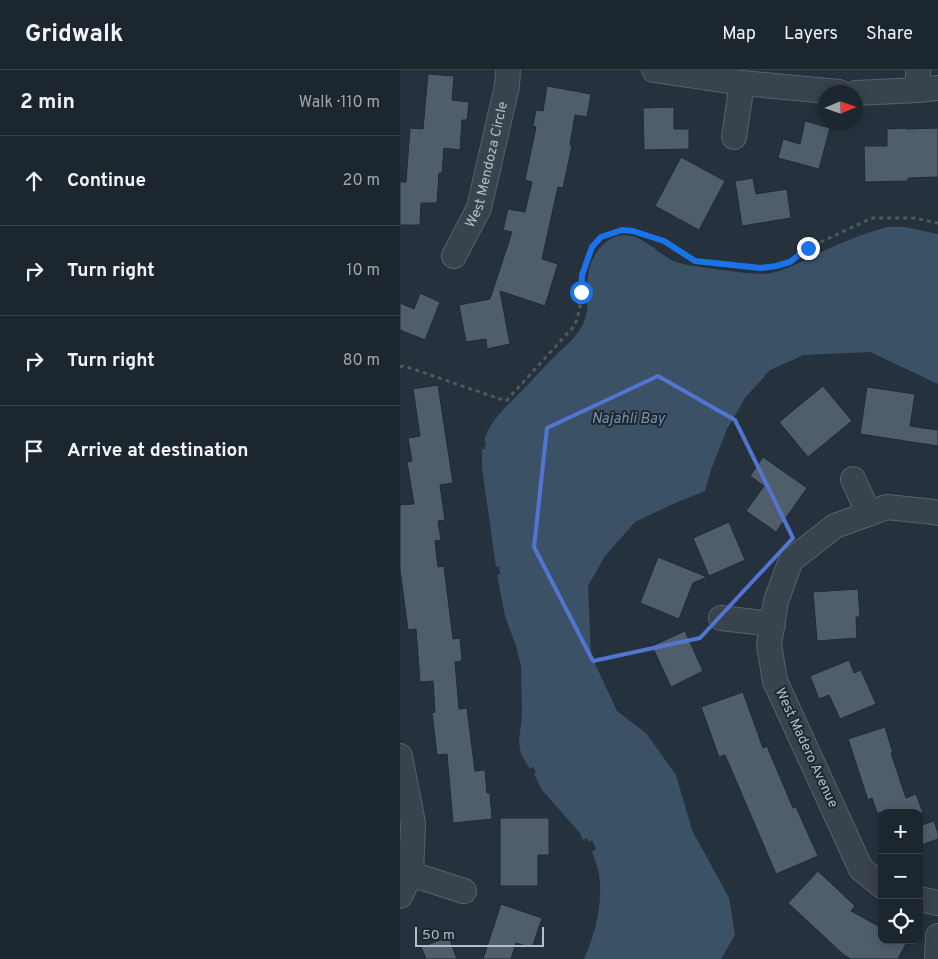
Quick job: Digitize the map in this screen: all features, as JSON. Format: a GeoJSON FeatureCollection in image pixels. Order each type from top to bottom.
{"type":"FeatureCollection","features":[{"type":"Feature","properties":{"kind":"street","name":"West Mendoza Circle"},"geometry":{"type":"LineString","coordinates":[[454,256],[479,208],[507,86],[508,70]]}},
{"type":"Feature","properties":{"kind":"street"},"geometry":{"type":"LineString","coordinates":[[654,70],[818,89]]}},
{"type":"Feature","properties":{"kind":"street"},"geometry":{"type":"LineString","coordinates":[[726,77],[734,137]]}},
{"type":"Feature","properties":{"kind":"street"},"geometry":{"type":"LineString","coordinates":[[863,92],[925,83]]}},
{"type":"Feature","properties":{"kind":"street"},"geometry":{"type":"LineString","coordinates":[[853,479],[878,510],[938,513]]}},
{"type":"Feature","properties":{"kind":"street","name":"West Madero Avenue"},"geometry":{"type":"LineString","coordinates":[[878,510],[835,526],[791,560],[776,601],[770,645],[775,681],[861,869],[878,883]]}},
{"type":"Feature","properties":{"kind":"street"},"geometry":{"type":"LineString","coordinates":[[721,618],[773,624]]}},
{"type":"Feature","properties":{"kind":"street"},"geometry":{"type":"LineString","coordinates":[[400,756],[413,823],[410,874],[400,896]]}},
{"type":"Feature","properties":{"kind":"street"},"geometry":{"type":"LineString","coordinates":[[410,874],[464,891]]}},
{"type":"Feature","properties":{"kind":"street"},"geometry":{"type":"LineString","coordinates":[[923,900],[938,902]]}},
{"type":"Feature","properties":{"kind":"street"},"geometry":{"type":"LineString","coordinates":[[937,959],[938,936]]}},
{"type":"Feature","properties":{"kind":"path"},"geometry":{"type":"LineString","coordinates":[[400,367],[413,369],[506,401],[575,325],[580,308],[582,275],[592,247],[601,237],[613,232],[622,230],[633,231],[664,241],[695,261],[761,268],[790,262],[808,248],[872,218],[914,218],[938,223]]}},
{"type":"Feature","properties":{"kind":"highlighted area"},"geometry":{"type":"Polygon","coordinates":[[[658,376],[735,420],[793,538],[700,638],[593,661],[534,547],[547,428],[658,376]]]}},
{"type":"Feature","properties":{"kind":"water","name":"Najahli Bay"},"geometry":{"type":"Polygon","coordinates":[[[888,227],[905,227],[938,234],[938,384],[870,352],[804,355],[770,370],[745,398],[727,429],[705,491],[635,522],[605,556],[588,586],[591,655],[617,711],[646,733],[676,775],[692,830],[729,898],[735,935],[721,959],[584,959],[598,917],[600,896],[599,874],[592,851],[596,849],[592,840],[589,842],[587,838],[583,840],[580,833],[542,790],[534,774],[536,772],[533,767],[530,769],[521,754],[519,742],[522,714],[521,667],[516,646],[505,616],[497,575],[500,574],[499,566],[496,567],[482,468],[482,449],[485,449],[486,442],[484,441],[486,434],[500,414],[571,341],[581,328],[587,312],[589,270],[596,253],[609,240],[624,235],[633,236],[679,263],[761,274],[783,270],[843,242],[888,227]]]}},
{"type":"Feature","properties":{"kind":"building"},"geometry":{"type":"Polygon","coordinates":[[[428,74],[454,76],[452,100],[469,102],[467,120],[462,120],[460,150],[444,148],[442,173],[439,173],[437,203],[421,203],[420,225],[400,225],[400,182],[406,182],[410,128],[423,129],[428,74]]]}},
{"type":"Feature","properties":{"kind":"building"},"geometry":{"type":"Polygon","coordinates":[[[547,86],[591,94],[587,117],[575,115],[570,145],[572,146],[563,188],[558,187],[542,259],[558,264],[545,306],[500,291],[510,344],[487,349],[486,339],[466,342],[459,305],[490,299],[512,232],[503,230],[508,209],[525,212],[532,182],[525,180],[536,127],[533,126],[536,110],[543,111],[547,86]]]}},
{"type":"Feature","properties":{"kind":"building"},"geometry":{"type":"Polygon","coordinates":[[[674,107],[674,129],[689,129],[689,149],[644,150],[643,108],[674,107]]]}},
{"type":"Feature","properties":{"kind":"building"},"geometry":{"type":"Polygon","coordinates":[[[805,121],[818,125],[818,130],[829,130],[819,169],[778,158],[783,139],[800,144],[805,121]]]}},
{"type":"Feature","properties":{"kind":"building"},"geometry":{"type":"Polygon","coordinates":[[[938,128],[938,177],[908,178],[908,181],[865,182],[864,146],[887,146],[887,129],[938,128]]]}},
{"type":"Feature","properties":{"kind":"building"},"geometry":{"type":"Polygon","coordinates":[[[681,157],[725,181],[699,230],[655,206],[681,157]]]}},
{"type":"Feature","properties":{"kind":"building"},"geometry":{"type":"Polygon","coordinates":[[[753,178],[756,194],[787,189],[791,218],[742,226],[735,181],[753,178]]]}},
{"type":"Feature","properties":{"kind":"building"},"geometry":{"type":"Polygon","coordinates":[[[420,293],[440,302],[425,340],[400,330],[400,303],[414,309],[420,293]]]}},
{"type":"Feature","properties":{"kind":"building"},"geometry":{"type":"Polygon","coordinates":[[[438,385],[453,483],[440,485],[445,520],[438,521],[441,540],[435,541],[438,567],[444,566],[453,639],[460,638],[462,661],[455,662],[459,709],[467,708],[475,771],[485,770],[487,793],[490,793],[492,819],[453,823],[447,754],[437,755],[432,713],[435,712],[433,681],[420,682],[416,629],[408,630],[400,570],[400,505],[414,504],[407,462],[412,461],[408,438],[420,436],[413,389],[438,385]]]}},
{"type":"Feature","properties":{"kind":"building"},"geometry":{"type":"Polygon","coordinates":[[[823,386],[852,421],[808,457],[779,422],[823,386]]]}},
{"type":"Feature","properties":{"kind":"building"},"geometry":{"type":"Polygon","coordinates":[[[867,387],[915,394],[910,426],[938,430],[938,446],[860,434],[867,387]]]}},
{"type":"Feature","properties":{"kind":"building"},"geometry":{"type":"Polygon","coordinates":[[[763,457],[807,488],[776,532],[746,511],[764,486],[750,476],[763,457]]]}},
{"type":"Feature","properties":{"kind":"building"},"geometry":{"type":"Polygon","coordinates":[[[729,522],[745,560],[709,576],[693,538],[729,522]]]}},
{"type":"Feature","properties":{"kind":"building"},"geometry":{"type":"Polygon","coordinates":[[[658,557],[707,577],[693,583],[679,619],[640,603],[658,557]]]}},
{"type":"Feature","properties":{"kind":"building"},"geometry":{"type":"Polygon","coordinates":[[[858,589],[860,617],[856,617],[857,638],[817,641],[813,592],[858,589]]]}},
{"type":"Feature","properties":{"kind":"building"},"geometry":{"type":"Polygon","coordinates":[[[685,631],[703,671],[671,687],[652,646],[685,631]]]}},
{"type":"Feature","properties":{"kind":"building"},"geometry":{"type":"Polygon","coordinates":[[[849,660],[854,673],[861,670],[876,704],[840,719],[829,695],[819,699],[810,676],[849,660]]]}},
{"type":"Feature","properties":{"kind":"building"},"geometry":{"type":"Polygon","coordinates":[[[743,692],[763,748],[767,746],[793,808],[796,807],[818,856],[776,874],[725,755],[719,757],[701,707],[743,692]]]}},
{"type":"Feature","properties":{"kind":"building"},"geometry":{"type":"Polygon","coordinates":[[[885,727],[893,753],[891,753],[906,798],[916,794],[922,809],[878,809],[877,813],[872,798],[868,800],[848,739],[885,727]]]}},
{"type":"Feature","properties":{"kind":"building"},"geometry":{"type":"Polygon","coordinates":[[[500,818],[549,818],[549,855],[538,855],[538,886],[500,886],[500,818]]]}},
{"type":"Feature","properties":{"kind":"building"},"geometry":{"type":"Polygon","coordinates":[[[934,821],[938,839],[923,845],[923,825],[934,821]]]}},
{"type":"Feature","properties":{"kind":"building"},"geometry":{"type":"Polygon","coordinates":[[[818,871],[855,906],[851,911],[878,926],[878,944],[906,944],[898,959],[851,959],[844,955],[788,903],[818,871]]]}},
{"type":"Feature","properties":{"kind":"building"},"geometry":{"type":"Polygon","coordinates":[[[501,904],[542,918],[532,948],[516,943],[511,959],[483,959],[501,904]]]}},
{"type":"Feature","properties":{"kind":"building"},"geometry":{"type":"Polygon","coordinates":[[[449,937],[457,959],[426,959],[421,947],[449,937]]]}},
{"type":"Feature","properties":{"kind":"route"},"geometry":{"type":"LineString","coordinates":[[581,292],[582,275],[592,247],[601,237],[622,230],[633,231],[664,241],[695,261],[761,268],[790,262],[808,248]]}}]}
